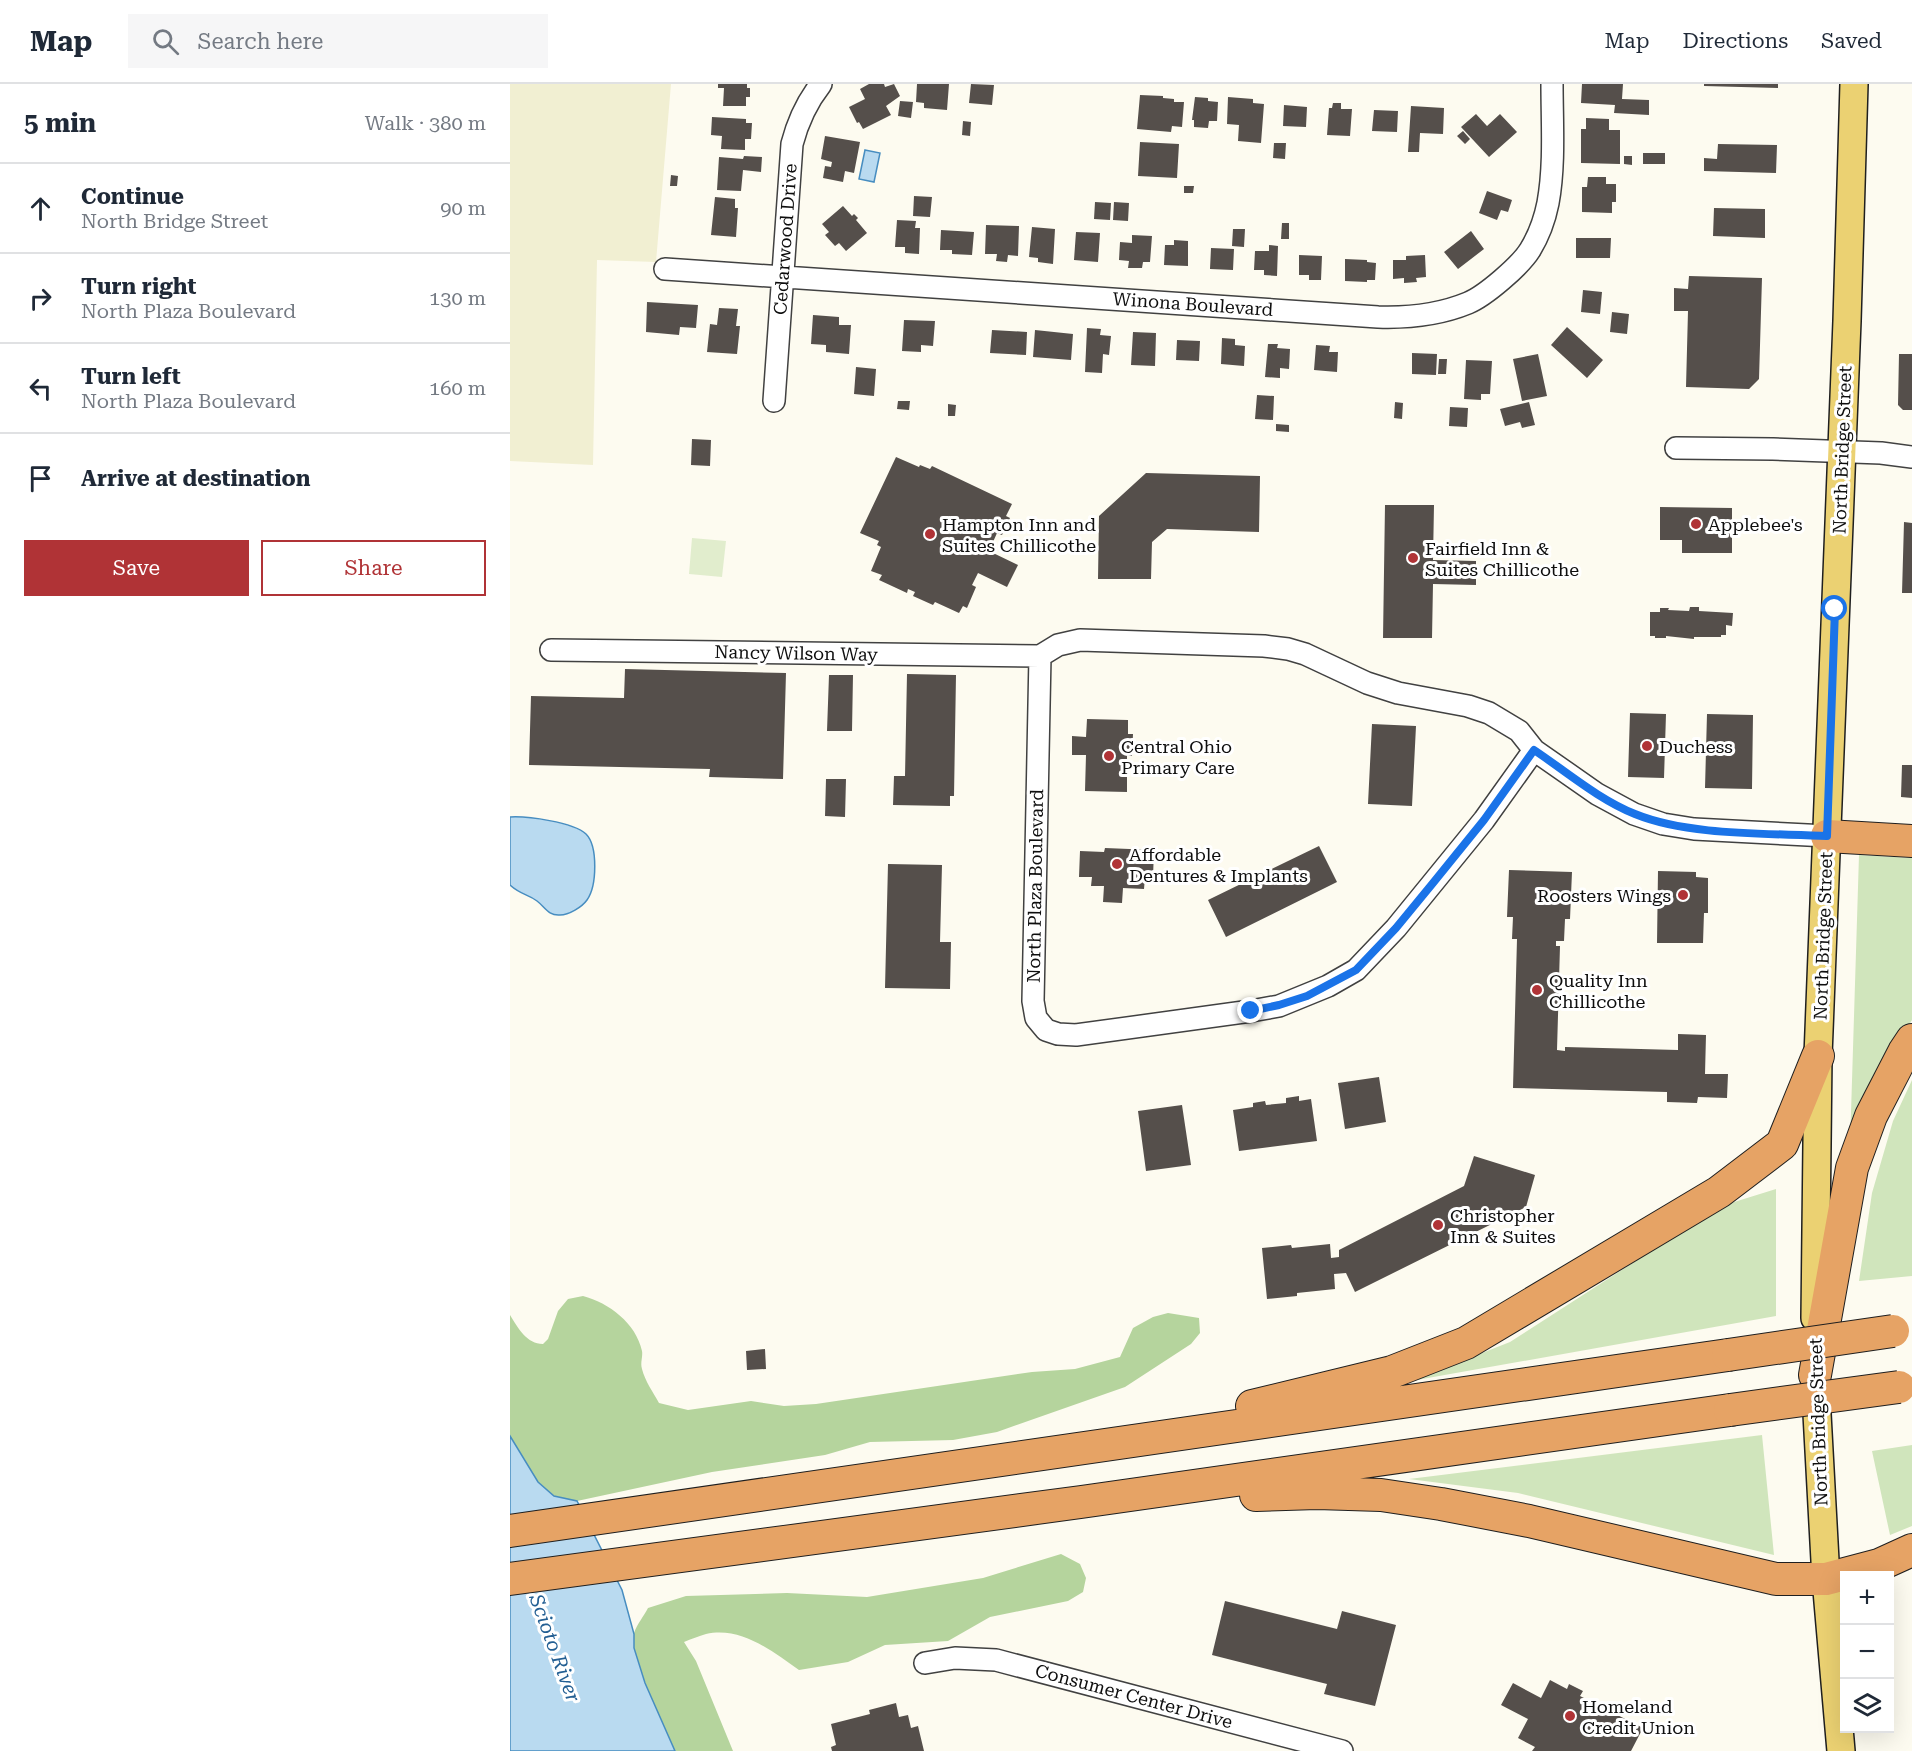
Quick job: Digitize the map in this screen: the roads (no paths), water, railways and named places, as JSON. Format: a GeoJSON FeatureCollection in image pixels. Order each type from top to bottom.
{"type":"FeatureCollection","features":[{"type":"Feature","properties":{"kind":"highway"},"geometry":{"type":"LineString","coordinates":[[1827,836],[1912,841]]}},
{"type":"Feature","properties":{"kind":"highway"},"geometry":{"type":"LineString","coordinates":[[1815,1375],[1852,1168],[1871,1116],[1912,1040]]}},
{"type":"Feature","properties":{"kind":"highway"},"geometry":{"type":"LineString","coordinates":[[1027,1457],[1392,1371],[1466,1343],[1719,1192],[1782,1144],[1818,1056]]}},
{"type":"Feature","properties":{"kind":"highway"},"geometry":{"type":"LineString","coordinates":[[510,1531],[1906,1329]]}},
{"type":"Feature","properties":{"kind":"highway"},"geometry":{"type":"LineString","coordinates":[[510,1578],[1081,1502],[1905,1386]]}},
{"type":"Feature","properties":{"kind":"highway"},"geometry":{"type":"LineString","coordinates":[[1081,1502],[1317,1493],[1381,1495],[1529,1521],[1776,1579],[1826,1579],[1879,1565],[1912,1550]]}},
{"type":"Feature","properties":{"kind":"main road","name":"North Bridge Street"},"geometry":{"type":"LineString","coordinates":[[1841,1751],[1826,1579],[1815,1375],[1818,1056],[1854,84]]}},
{"type":"Feature","properties":{"kind":"street","name":"Cedarwood Drive"},"geometry":{"type":"LineString","coordinates":[[774,401],[792,144],[797,122],[806,103],[821,84]]}},
{"type":"Feature","properties":{"kind":"street","name":"Winona Boulevard"},"geometry":{"type":"LineString","coordinates":[[665,269],[1378,317],[1402,318],[1427,315],[1470,302],[1493,287],[1530,251],[1548,205],[1551,177],[1552,84]]}},
{"type":"Feature","properties":{"kind":"street"},"geometry":{"type":"LineString","coordinates":[[1676,448],[1881,453],[1912,457]]}},
{"type":"Feature","properties":{"kind":"street"},"geometry":{"type":"LineString","coordinates":[[1040,656],[1058,645],[1080,640],[1264,646],[1288,649],[1305,654],[1367,683],[1398,693],[1468,706],[1490,713],[1519,731],[1534,750],[1596,794],[1634,814],[1663,824],[1695,829],[1827,836]]}},
{"type":"Feature","properties":{"kind":"street","name":"Nancy Wilson Way"},"geometry":{"type":"LineString","coordinates":[[552,650],[1040,656]]}},
{"type":"Feature","properties":{"kind":"street","name":"North Plaza Boulevard"},"geometry":{"type":"LineString","coordinates":[[1040,656],[1034,1001],[1036,1017],[1046,1030],[1058,1034],[1076,1035],[1116,1031],[1270,1007],[1307,996],[1346,976],[1356,970],[1396,928],[1484,820],[1534,750]]}},
{"type":"Feature","properties":{"kind":"street","name":"Consumer Center Drive"},"geometry":{"type":"LineString","coordinates":[[925,1663],[955,1658],[996,1660],[1342,1751]]}},
{"type":"Feature","properties":{"kind":"water"},"geometry":{"type":"Polygon","coordinates":[[[865,150],[880,153],[874,182],[859,179],[865,150]]]}},
{"type":"Feature","properties":{"kind":"water"},"geometry":{"type":"Polygon","coordinates":[[[510,817],[561,823],[586,834],[593,847],[595,866],[590,894],[582,905],[567,914],[552,914],[540,903],[510,885],[510,817]]]}},
{"type":"Feature","properties":{"kind":"water","name":"Scioto River"},"geometry":{"type":"Polygon","coordinates":[[[510,1436],[538,1482],[554,1496],[577,1501],[622,1590],[634,1634],[634,1648],[645,1683],[675,1751],[510,1751],[510,1436]]]}},
{"type":"Feature","properties":{"kind":"place","name":"Applebee's"},"geometry":{"type":"Point","coordinates":[1696,524]}},
{"type":"Feature","properties":{"kind":"place","name":"Hampton Inn and Suites Chillicothe"},"geometry":{"type":"Point","coordinates":[930,534]}},
{"type":"Feature","properties":{"kind":"place","name":"Fairfield Inn & Suites Chillicothe"},"geometry":{"type":"Point","coordinates":[1413,558]}},
{"type":"Feature","properties":{"kind":"place","name":"Duchess"},"geometry":{"type":"Point","coordinates":[1647,746]}},
{"type":"Feature","properties":{"kind":"place","name":"Central Ohio Primary Care"},"geometry":{"type":"Point","coordinates":[1109,756]}},
{"type":"Feature","properties":{"kind":"place","name":"Affordable Dentures & Implants"},"geometry":{"type":"Point","coordinates":[1117,864]}},
{"type":"Feature","properties":{"kind":"place","name":"Roosters Wings"},"geometry":{"type":"Point","coordinates":[1683,895]}},
{"type":"Feature","properties":{"kind":"place","name":"Quality Inn Chillicothe"},"geometry":{"type":"Point","coordinates":[1537,990]}},
{"type":"Feature","properties":{"kind":"place","name":"Christopher Inn & Suites"},"geometry":{"type":"Point","coordinates":[1438,1225]}},
{"type":"Feature","properties":{"kind":"place","name":"Homeland Credit Union"},"geometry":{"type":"Point","coordinates":[1570,1716]}}]}
